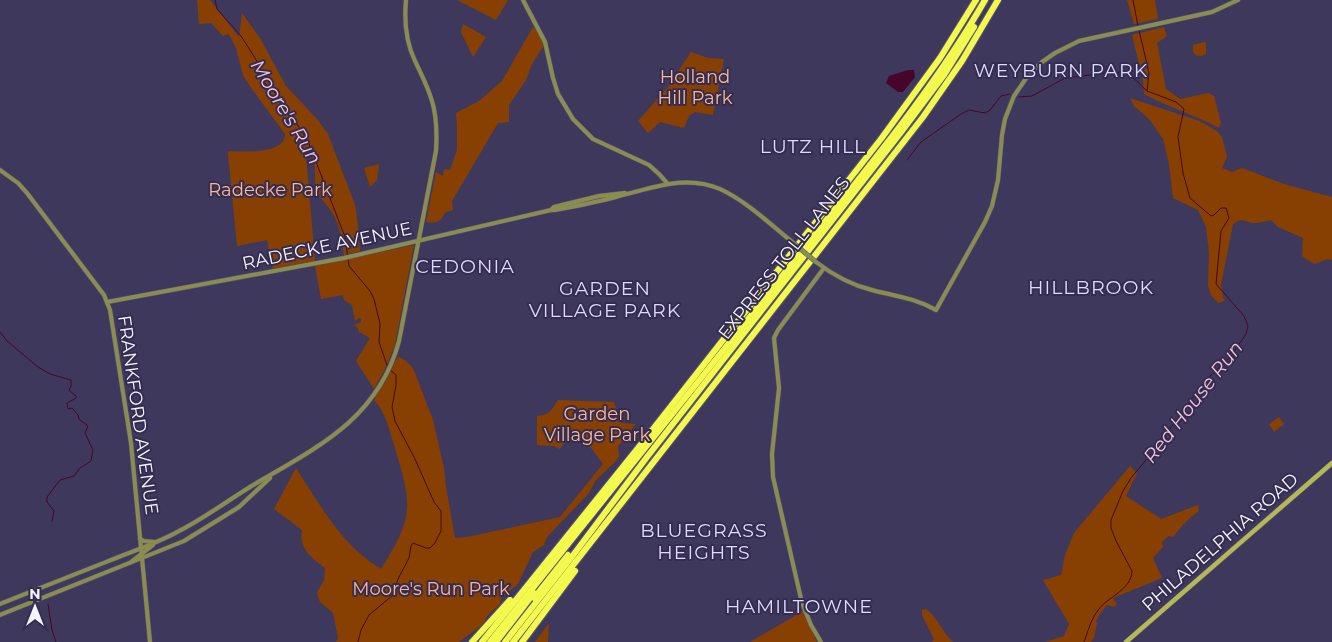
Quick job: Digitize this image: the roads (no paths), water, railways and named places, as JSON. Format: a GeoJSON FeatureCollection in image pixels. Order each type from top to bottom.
{"type":"FeatureCollection","features":[{"type":"Feature","properties":{"kind":"highway"},"geometry":{"type":"LineString","coordinates":[[482,642],[655,426],[907,105],[940,58],[976,0]]}},
{"type":"Feature","properties":{"kind":"highway","name":"EXPRESS TOLL LANES"},"geometry":{"type":"LineString","coordinates":[[497,642],[914,108],[954,51],[985,0]]}},
{"type":"Feature","properties":{"kind":"highway","name":"EXPRESS TOLL LANES"},"geometry":{"type":"LineString","coordinates":[[505,642],[929,96],[990,0]]}},
{"type":"Feature","properties":{"kind":"highway"},"geometry":{"type":"LineString","coordinates":[[513,642],[923,117],[966,55],[998,0]]}},
{"type":"Feature","properties":{"kind":"highway","name":"EXPRESS TOLL LANES"},"geometry":{"type":"LineString","coordinates":[[490,642],[695,388]]}},
{"type":"Feature","properties":{"kind":"highway"},"geometry":{"type":"LineString","coordinates":[[472,642],[525,582],[641,440],[655,426]]}},
{"type":"Feature","properties":{"kind":"highway","name":"EXPRESS TOLL LANES"},"geometry":{"type":"LineString","coordinates":[[497,642],[632,472],[647,457]]}},
{"type":"Feature","properties":{"kind":"highway"},"geometry":{"type":"LineString","coordinates":[[522,642],[592,547],[598,534]]}},
{"type":"Feature","properties":{"kind":"main road","name":"PHILADELPHIA ROAD"},"geometry":{"type":"LineString","coordinates":[[1126,642],[1332,463]]}},
{"type":"Feature","properties":{"kind":"street"},"geometry":{"type":"LineString","coordinates":[[0,604],[157,542],[179,531],[261,480],[274,474],[345,427],[369,402],[390,367],[401,334],[436,151],[436,127],[432,99],[408,40],[406,0]]}},
{"type":"Feature","properties":{"kind":"street"},"geometry":{"type":"LineString","coordinates":[[523,0],[543,37],[558,94],[573,119],[594,139],[649,165],[667,184]]}},
{"type":"Feature","properties":{"kind":"street","name":"RADECKE AVENUE"},"geometry":{"type":"LineString","coordinates":[[107,302],[344,258],[551,210],[554,207],[599,196],[634,192],[667,184],[693,182],[718,188],[734,197],[816,262],[843,279],[861,287],[912,299],[936,310],[992,206],[998,180],[1004,125],[1010,105],[1021,84],[1042,62],[1067,46],[1086,40],[1212,12],[1238,0]]}},
{"type":"Feature","properties":{"kind":"street","name":"FRANKFORD AVENUE"},"geometry":{"type":"LineString","coordinates":[[0,170],[18,183],[34,202],[104,295],[107,302],[112,321],[131,443],[150,642]]}},
{"type":"Feature","properties":{"kind":"street"},"geometry":{"type":"LineString","coordinates":[[821,642],[811,625],[802,603],[772,477],[772,454],[779,388],[774,338],[824,268]]}},
{"type":"Feature","properties":{"kind":"street"},"geometry":{"type":"LineString","coordinates":[[0,615],[184,541],[239,507],[274,474]]}},
{"type":"Feature","properties":{"kind":"street"},"geometry":{"type":"LineString","coordinates":[[179,531],[184,541]]}},
{"type":"Feature","properties":{"kind":"street"},"geometry":{"type":"LineString","coordinates":[[140,539],[157,542]]}},
{"type":"Feature","properties":{"kind":"street"},"geometry":{"type":"LineString","coordinates":[[127,565],[157,542]]}},
{"type":"Feature","properties":{"kind":"street"},"geometry":{"type":"LineString","coordinates":[[65,578],[69,588]]}},
{"type":"Feature","properties":{"kind":"street"},"geometry":{"type":"LineString","coordinates":[[18,597],[22,606]]}},
{"type":"Feature","properties":{"kind":"waterway","name":"Moore's Run"},"geometry":{"type":"LineString","coordinates":[[215,0],[217,9],[241,36],[258,63],[259,74],[264,82],[280,98],[308,141],[345,237],[349,266],[370,291],[374,299],[380,324],[379,342],[388,368],[396,375],[392,407],[395,421],[415,459],[434,502],[441,511],[441,531],[435,543],[430,548],[413,543],[409,558],[398,579],[393,595],[369,615],[361,630],[358,642]]}},
{"type":"Feature","properties":{"kind":"waterway","name":"Red House Run"},"geometry":{"type":"LineString","coordinates":[[1133,0],[1138,26]]}},
{"type":"Feature","properties":{"kind":"waterway","name":"Red House Run"},"geometry":{"type":"LineString","coordinates":[[1084,642],[1096,613],[1103,604],[1124,588],[1131,578],[1132,571],[1111,528],[1111,520],[1123,491],[1193,397],[1210,376],[1231,356],[1246,334],[1248,326],[1244,316],[1216,284],[1221,231],[1229,218],[1226,208],[1221,208],[1211,216],[1190,198],[1183,173],[1178,137],[1184,109],[1176,102],[1147,91],[1149,73],[1139,30]]}},
{"type":"Feature","properties":{"kind":"waterway"},"geometry":{"type":"LineString","coordinates":[[1019,97],[1032,96],[1065,78],[1114,72],[1130,76],[1147,91]]}},
{"type":"Feature","properties":{"kind":"waterway"},"geometry":{"type":"LineString","coordinates":[[907,160],[921,142],[961,114],[969,110],[985,113],[990,110],[1001,96],[1010,94]]}},
{"type":"Feature","properties":{"kind":"waterway"},"geometry":{"type":"LineString","coordinates":[[0,332],[7,341],[38,367],[50,374],[71,380],[69,390],[76,398],[67,403],[68,409],[72,408],[79,419],[88,426],[85,433],[93,450],[91,461],[80,468],[74,476],[60,480],[47,497],[47,502],[54,511],[52,521]]}},
{"type":"Feature","properties":{"kind":"waterway"},"geometry":{"type":"LineString","coordinates":[[48,604],[56,642]]}},
{"type":"Feature","properties":{"kind":"district","name":"WEYBURN PARK"},"geometry":{"type":"Point","coordinates":[1061,70]}},
{"type":"Feature","properties":{"kind":"district","name":"LUTZ HILL"},"geometry":{"type":"Point","coordinates":[813,146]}},
{"type":"Feature","properties":{"kind":"district","name":"CEDONIA"},"geometry":{"type":"Point","coordinates":[465,266]}},
{"type":"Feature","properties":{"kind":"district","name":"HILLBROOK"},"geometry":{"type":"Point","coordinates":[1091,287]}},
{"type":"Feature","properties":{"kind":"district","name":"GARDEN VILLAGE PARK"},"geometry":{"type":"Point","coordinates":[605,299]}},
{"type":"Feature","properties":{"kind":"district","name":"BLUEGRASS HEIGHTS"},"geometry":{"type":"Point","coordinates":[704,541]}},
{"type":"Feature","properties":{"kind":"district","name":"HAMILTOWNE"},"geometry":{"type":"Point","coordinates":[799,606]}},
{"type":"Feature","properties":{"kind":"park label","name":"Holland Hill Park"},"geometry":{"type":"Point","coordinates":[695,87]}},
{"type":"Feature","properties":{"kind":"park label","name":"Radecke Park"},"geometry":{"type":"Point","coordinates":[270,190]}},
{"type":"Feature","properties":{"kind":"park label","name":"Garden Village Park"},"geometry":{"type":"Point","coordinates":[597,424]}},
{"type":"Feature","properties":{"kind":"park label","name":"Moore's Run Park"},"geometry":{"type":"Point","coordinates":[431,589]}}]}
